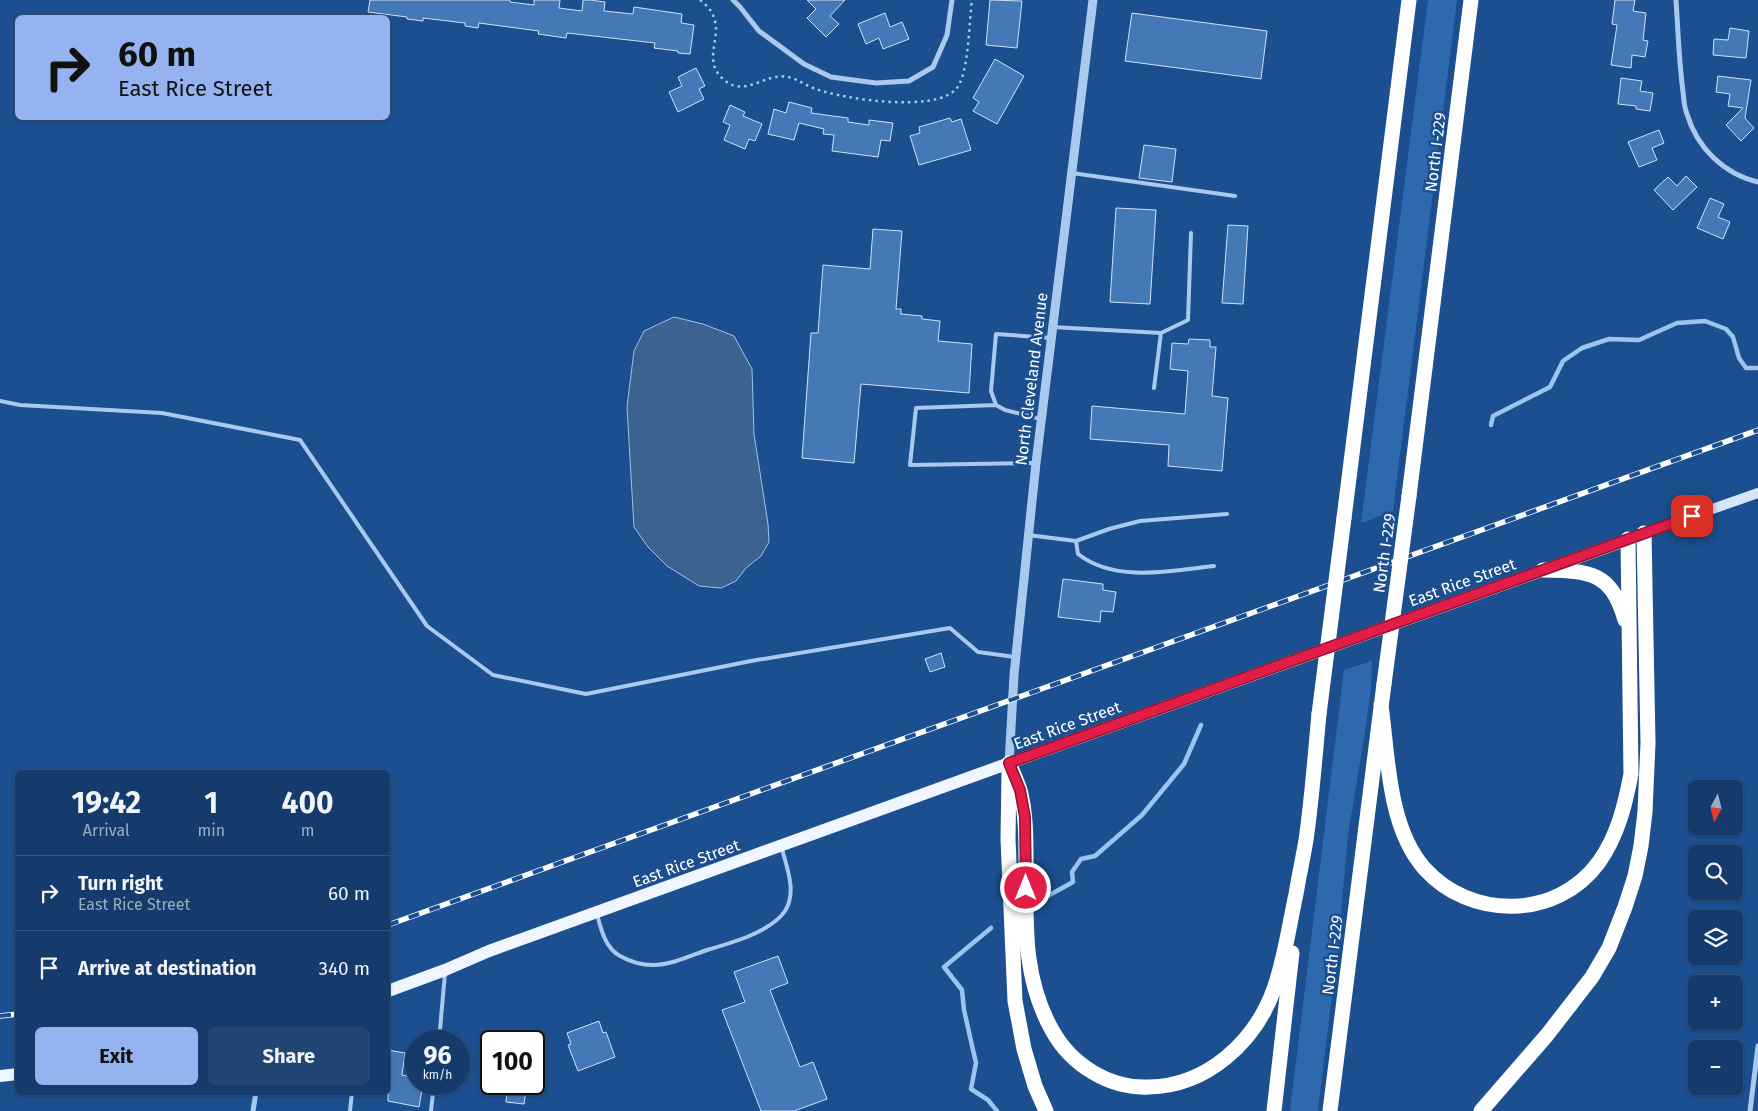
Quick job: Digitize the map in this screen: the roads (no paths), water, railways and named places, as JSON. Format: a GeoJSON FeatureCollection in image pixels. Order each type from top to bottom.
{"type":"FeatureCollection","features":[{"type":"Feature","properties":{"kind":"highway"},"geometry":{"type":"LineString","coordinates":[[1274,1111],[1319,714],[1409,0]]}},
{"type":"Feature","properties":{"kind":"highway","name":"North I-229"},"geometry":{"type":"LineString","coordinates":[[1330,1111],[1471,0]]}},
{"type":"Feature","properties":{"kind":"highway"},"geometry":{"type":"LineString","coordinates":[[1482,1111],[1547,1035],[1592,976],[1609,948],[1635,876],[1645,812],[1648,743],[1644,533]]}},
{"type":"Feature","properties":{"kind":"highway"},"geometry":{"type":"LineString","coordinates":[[1381,705],[1393,794],[1401,824],[1410,847],[1424,867],[1458,896],[1484,904],[1510,907],[1528,906],[1559,895],[1583,878],[1598,863],[1618,828],[1631,774],[1628,539]]}},
{"type":"Feature","properties":{"kind":"highway"},"geometry":{"type":"LineString","coordinates":[[1543,570],[1585,572],[1607,584],[1620,605],[1630,638]]}},
{"type":"Feature","properties":{"kind":"highway"},"geometry":{"type":"LineString","coordinates":[[1009,763],[1020,790],[1025,817],[1026,943],[1037,998],[1053,1032],[1073,1056],[1094,1073],[1124,1085],[1141,1088],[1162,1087],[1188,1081],[1212,1069],[1242,1042],[1262,1014],[1274,990],[1283,960],[1306,840]]}},
{"type":"Feature","properties":{"kind":"highway"},"geometry":{"type":"LineString","coordinates":[[1009,763],[1008,838],[1015,1001],[1024,1049],[1035,1086],[1046,1111]]}},
{"type":"Feature","properties":{"kind":"main road","name":"East Rice Street"},"geometry":{"type":"LineString","coordinates":[[390,990],[489,952],[1758,492]]}},
{"type":"Feature","properties":{"kind":"main road"},"geometry":{"type":"LineString","coordinates":[[0,1076],[15,1074]]}},
{"type":"Feature","properties":{"kind":"street"},"geometry":{"type":"LineString","coordinates":[[733,0],[740,6],[759,31],[804,64],[831,77],[876,82],[909,81],[933,67],[948,35],[952,0]]}},
{"type":"Feature","properties":{"kind":"street","name":"North Cleveland Avenue"},"geometry":{"type":"LineString","coordinates":[[1009,763],[1016,657],[1028,535],[1093,0]]}},
{"type":"Feature","properties":{"kind":"street"},"geometry":{"type":"LineString","coordinates":[[1676,0],[1680,70],[1686,113],[1693,131],[1703,146],[1726,169],[1744,179],[1758,182]]}},
{"type":"Feature","properties":{"kind":"street"},"geometry":{"type":"LineString","coordinates":[[1750,1111],[1758,1046]]}},
{"type":"Feature","properties":{"kind":"street"},"geometry":{"type":"LineString","coordinates":[[253,1111],[256,1095]]}},
{"type":"Feature","properties":{"kind":"lane"},"geometry":{"type":"LineString","coordinates":[[1072,173],[1235,196]]}},
{"type":"Feature","properties":{"kind":"lane"},"geometry":{"type":"LineString","coordinates":[[1052,327],[1161,333],[1188,320],[1191,233]]}},
{"type":"Feature","properties":{"kind":"lane"},"geometry":{"type":"LineString","coordinates":[[1154,388],[1161,333]]}},
{"type":"Feature","properties":{"kind":"lane"},"geometry":{"type":"LineString","coordinates":[[996,405],[991,392],[996,334],[1051,338]]}},
{"type":"Feature","properties":{"kind":"lane"},"geometry":{"type":"LineString","coordinates":[[0,401],[20,405],[162,413],[300,440],[427,626],[493,674],[586,694],[751,661],[950,628],[978,652],[1016,657]]}},
{"type":"Feature","properties":{"kind":"lane"},"geometry":{"type":"LineString","coordinates":[[1036,464],[910,465],[916,408],[996,405],[1005,410],[1041,418]]}},
{"type":"Feature","properties":{"kind":"lane"},"geometry":{"type":"LineString","coordinates":[[1028,535],[1076,541],[1109,529],[1140,521],[1227,514]]}},
{"type":"Feature","properties":{"kind":"lane"},"geometry":{"type":"LineString","coordinates":[[1076,541],[1078,554],[1086,561],[1104,568],[1140,573],[1214,566]]}},
{"type":"Feature","properties":{"kind":"lane"},"geometry":{"type":"LineString","coordinates":[[597,913],[603,935],[610,949],[619,956],[638,963],[652,965],[669,963],[748,936],[773,922],[787,905],[791,886],[782,846]]}},
{"type":"Feature","properties":{"kind":"lane"},"geometry":{"type":"LineString","coordinates":[[440,1030],[445,970]]}},
{"type":"Feature","properties":{"kind":"lane"},"geometry":{"type":"LineString","coordinates":[[350,1111],[352,1095]]}},
{"type":"Feature","properties":{"kind":"lane"},"geometry":{"type":"LineString","coordinates":[[430,1111],[432,1095]]}},
{"type":"Feature","properties":{"kind":"waterway"},"geometry":{"type":"LineString","coordinates":[[1491,425],[1493,416],[1550,387],[1563,361],[1582,348],[1609,339],[1639,340],[1677,323],[1705,321],[1726,329],[1733,337],[1739,358],[1746,368],[1758,368]]}},
{"type":"Feature","properties":{"kind":"waterway"},"geometry":{"type":"LineString","coordinates":[[1044,898],[1073,882],[1072,872],[1081,859],[1095,856],[1142,815],[1184,764],[1201,725]]}},
{"type":"Feature","properties":{"kind":"waterway"},"geometry":{"type":"LineString","coordinates":[[991,928],[944,967],[962,990],[964,1010],[976,1063],[971,1089],[988,1100],[997,1111]]}},
{"type":"Feature","properties":{"kind":"railway"},"geometry":{"type":"LineString","coordinates":[[390,924],[1758,430]]}},
{"type":"Feature","properties":{"kind":"railway"},"geometry":{"type":"LineString","coordinates":[[0,1016],[15,1014]]}}]}
